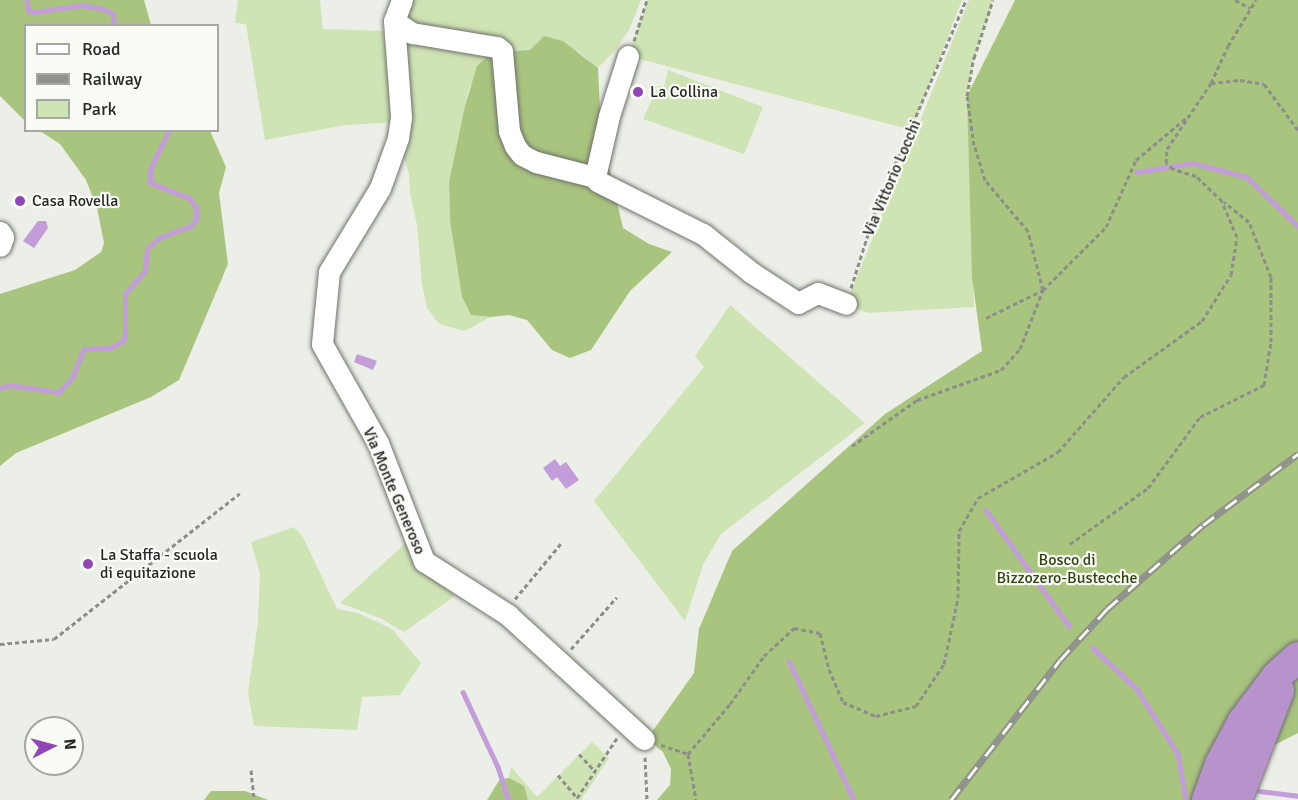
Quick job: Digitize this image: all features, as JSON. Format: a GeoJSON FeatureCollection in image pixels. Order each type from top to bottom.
{"type":"FeatureCollection","features":[{"type":"Feature","properties":{"kind":"highway"},"geometry":{"type":"LineString","coordinates":[[1207,800],[1220,764],[1256,700],[1298,659]]}},
{"type":"Feature","properties":{"kind":"highway"},"geometry":{"type":"LineString","coordinates":[[1237,800],[1276,696],[1298,659]]}},
{"type":"Feature","properties":{"kind":"street","name":"Via Monte Generoso"},"geometry":{"type":"LineString","coordinates":[[402,0],[394,21],[400,117],[398,138],[380,188],[329,272],[322,344],[378,443],[424,561],[504,612],[644,739]]}},
{"type":"Feature","properties":{"kind":"street"},"geometry":{"type":"LineString","coordinates":[[394,21],[412,33],[497,47],[502,51],[509,131],[515,146],[522,155],[536,162],[595,177],[601,185],[703,234],[752,273],[798,303],[818,293],[846,304]]}},
{"type":"Feature","properties":{"kind":"street"},"geometry":{"type":"LineString","coordinates":[[595,177],[609,116],[628,56]]}},
{"type":"Feature","properties":{"kind":"street"},"geometry":{"type":"LineString","coordinates":[[0,232],[3,237],[0,246]]}},
{"type":"Feature","properties":{"kind":"path"},"geometry":{"type":"LineString","coordinates":[[628,56],[647,0]]}},
{"type":"Feature","properties":{"kind":"path","name":"Via Vittorio Locchi"},"geometry":{"type":"LineString","coordinates":[[846,304],[877,206],[966,0]]}},
{"type":"Feature","properties":{"kind":"path"},"geometry":{"type":"LineString","coordinates":[[852,446],[917,400],[1001,370],[1020,350],[1044,290],[1028,231],[985,180],[974,145],[967,96],[974,58],[993,0]]}},
{"type":"Feature","properties":{"kind":"path"},"geometry":{"type":"LineString","coordinates":[[1235,0],[1250,8]]}},
{"type":"Feature","properties":{"kind":"path"},"geometry":{"type":"LineString","coordinates":[[1070,544],[1148,488],[1200,417],[1264,385],[1271,342],[1271,277],[1249,222],[1222,201],[1197,176],[1173,170],[1166,163],[1167,149],[1211,83],[1256,0]]}},
{"type":"Feature","properties":{"kind":"path"},"geometry":{"type":"LineString","coordinates":[[1211,83],[1240,80],[1263,84],[1298,130]]}},
{"type":"Feature","properties":{"kind":"path"},"geometry":{"type":"LineString","coordinates":[[986,318],[1044,290],[1106,227],[1136,160],[1190,115]]}},
{"type":"Feature","properties":{"kind":"path"},"geometry":{"type":"LineString","coordinates":[[696,800],[688,754],[730,704],[764,656],[794,628],[820,633],[829,669],[843,702],[876,716],[916,706],[944,664],[958,598],[959,531],[978,498],[1058,452],[1124,377],[1202,321],[1231,275],[1237,237],[1222,201]]}},
{"type":"Feature","properties":{"kind":"path"},"geometry":{"type":"LineString","coordinates":[[0,644],[54,639],[240,493]]}},
{"type":"Feature","properties":{"kind":"path"},"geometry":{"type":"LineString","coordinates":[[504,612],[563,541]]}},
{"type":"Feature","properties":{"kind":"path"},"geometry":{"type":"LineString","coordinates":[[560,662],[617,597]]}},
{"type":"Feature","properties":{"kind":"path"},"geometry":{"type":"LineString","coordinates":[[558,775],[578,798],[626,724]]}},
{"type":"Feature","properties":{"kind":"path"},"geometry":{"type":"LineString","coordinates":[[647,800],[644,739],[688,754]]}},
{"type":"Feature","properties":{"kind":"path"},"geometry":{"type":"LineString","coordinates":[[579,754],[595,771]]}},
{"type":"Feature","properties":{"kind":"path"},"geometry":{"type":"LineString","coordinates":[[251,770],[254,800]]}},
{"type":"Feature","properties":{"kind":"green space"},"geometry":{"type":"Polygon","coordinates":[[[0,0],[144,0],[151,24],[24,24],[24,120],[0,96],[0,0]]]}},
{"type":"Feature","properties":{"kind":"green space"},"geometry":{"type":"Polygon","coordinates":[[[238,0],[320,0],[323,29],[383,31],[395,122],[345,125],[265,140],[246,24],[235,23],[238,0]]]}},
{"type":"Feature","properties":{"kind":"green space"},"geometry":{"type":"Polygon","coordinates":[[[413,0],[641,0],[629,30],[616,49],[598,68],[579,52],[530,50],[470,85],[449,182],[450,221],[462,297],[471,315],[490,317],[465,331],[439,324],[427,308],[422,284],[417,225],[410,193],[409,173],[403,154],[404,17],[413,0]]]}},
{"type":"Feature","properties":{"kind":"green space"},"geometry":{"type":"Polygon","coordinates":[[[647,0],[962,0],[912,130],[628,56],[647,0]]]}},
{"type":"Feature","properties":{"kind":"green space"},"geometry":{"type":"Polygon","coordinates":[[[969,0],[991,0],[993,4],[974,58],[967,96],[974,307],[868,313],[846,304],[969,0]]]}},
{"type":"Feature","properties":{"kind":"green space","name":"Bosco di Bizzozero-Bustecche"},"geometry":{"type":"Polygon","coordinates":[[[1015,0],[1298,0],[1298,733],[1243,761],[1212,800],[657,800],[670,785],[671,769],[663,752],[647,739],[694,673],[699,629],[732,551],[885,414],[982,351],[972,277],[967,96],[1015,0]]]}},
{"type":"Feature","properties":{"kind":"green space"},"geometry":{"type":"Polygon","coordinates":[[[544,36],[563,41],[598,68],[601,133],[623,228],[649,244],[672,252],[630,291],[591,350],[570,358],[552,350],[527,320],[509,315],[490,317],[471,315],[462,297],[450,221],[449,182],[465,106],[477,66],[491,53],[530,50],[544,36]]]}},
{"type":"Feature","properties":{"kind":"green space"},"geometry":{"type":"Polygon","coordinates":[[[668,70],[763,107],[744,154],[643,119],[658,86],[664,87],[668,70]]]}},
{"type":"Feature","properties":{"kind":"green space"},"geometry":{"type":"Polygon","coordinates":[[[42,132],[210,132],[226,167],[219,193],[228,264],[179,380],[151,397],[16,453],[0,466],[0,294],[75,270],[101,252],[104,243],[97,208],[86,180],[60,144],[42,132]]]}},
{"type":"Feature","properties":{"kind":"green space"},"geometry":{"type":"Polygon","coordinates":[[[730,305],[865,423],[721,534],[703,565],[685,621],[594,501],[704,367],[695,356],[730,305]]]}},
{"type":"Feature","properties":{"kind":"green space"},"geometry":{"type":"Polygon","coordinates":[[[294,527],[303,537],[337,609],[358,613],[392,629],[421,663],[400,695],[362,697],[357,730],[254,726],[248,693],[258,621],[260,574],[251,542],[294,527]]]}},
{"type":"Feature","properties":{"kind":"green space"},"geometry":{"type":"Polygon","coordinates":[[[409,540],[455,596],[404,632],[380,618],[340,603],[409,540]]]}},
{"type":"Feature","properties":{"kind":"green space"},"geometry":{"type":"Polygon","coordinates":[[[592,742],[609,758],[581,800],[504,800],[511,767],[537,797],[592,742]]]}},
{"type":"Feature","properties":{"kind":"green space"},"geometry":{"type":"Polygon","coordinates":[[[509,778],[524,786],[528,800],[487,800],[500,779],[509,778]]]}},
{"type":"Feature","properties":{"kind":"green space"},"geometry":{"type":"Polygon","coordinates":[[[211,791],[245,791],[268,800],[204,800],[211,791]]]}},
{"type":"Feature","properties":{"kind":"shaded area"},"geometry":{"type":"Polygon","coordinates":[[[38,221],[46,221],[48,228],[34,248],[23,241],[38,221]]]}},
{"type":"Feature","properties":{"kind":"shaded area"},"geometry":{"type":"Polygon","coordinates":[[[357,354],[377,361],[373,370],[354,362],[357,354]]]}},
{"type":"Feature","properties":{"kind":"shaded area"},"geometry":{"type":"Polygon","coordinates":[[[555,459],[560,466],[566,462],[579,480],[566,489],[557,477],[552,481],[543,468],[555,459]]]}},
{"type":"Feature","properties":{"kind":"waterway"},"geometry":{"type":"LineString","coordinates":[[27,0],[29,11],[35,12],[83,5],[104,9],[113,14],[115,24]]}},
{"type":"Feature","properties":{"kind":"waterway"},"geometry":{"type":"LineString","coordinates":[[0,388],[9,385],[59,392],[72,378],[84,349],[110,348],[123,341],[125,294],[145,271],[147,249],[159,238],[191,226],[196,219],[196,208],[190,199],[150,183],[150,170],[168,132]]}},
{"type":"Feature","properties":{"kind":"waterway"},"geometry":{"type":"LineString","coordinates":[[1137,172],[1193,163],[1247,177],[1298,226]]}},
{"type":"Feature","properties":{"kind":"waterway"},"geometry":{"type":"LineString","coordinates":[[986,510],[1069,626]]}},
{"type":"Feature","properties":{"kind":"waterway"},"geometry":{"type":"LineString","coordinates":[[1093,648],[1137,689],[1178,754],[1186,800]]}},
{"type":"Feature","properties":{"kind":"waterway"},"geometry":{"type":"LineString","coordinates":[[789,661],[854,800]]}},
{"type":"Feature","properties":{"kind":"waterway"},"geometry":{"type":"LineString","coordinates":[[463,692],[498,767],[509,800]]}},
{"type":"Feature","properties":{"kind":"waterway"},"geometry":{"type":"LineString","coordinates":[[1259,791],[1298,796]]}},
{"type":"Feature","properties":{"kind":"railway"},"geometry":{"type":"LineString","coordinates":[[951,800],[1060,660],[1107,609],[1203,525],[1298,454]]}},
{"type":"Feature","properties":{"kind":"place","name":"La Collina"},"geometry":{"type":"Point","coordinates":[638,92]}},
{"type":"Feature","properties":{"kind":"place","name":"Casa Rovella"},"geometry":{"type":"Point","coordinates":[20,201]}},
{"type":"Feature","properties":{"kind":"place","name":"La Staffa - scuola di equitazione"},"geometry":{"type":"Point","coordinates":[88,564]}}]}
